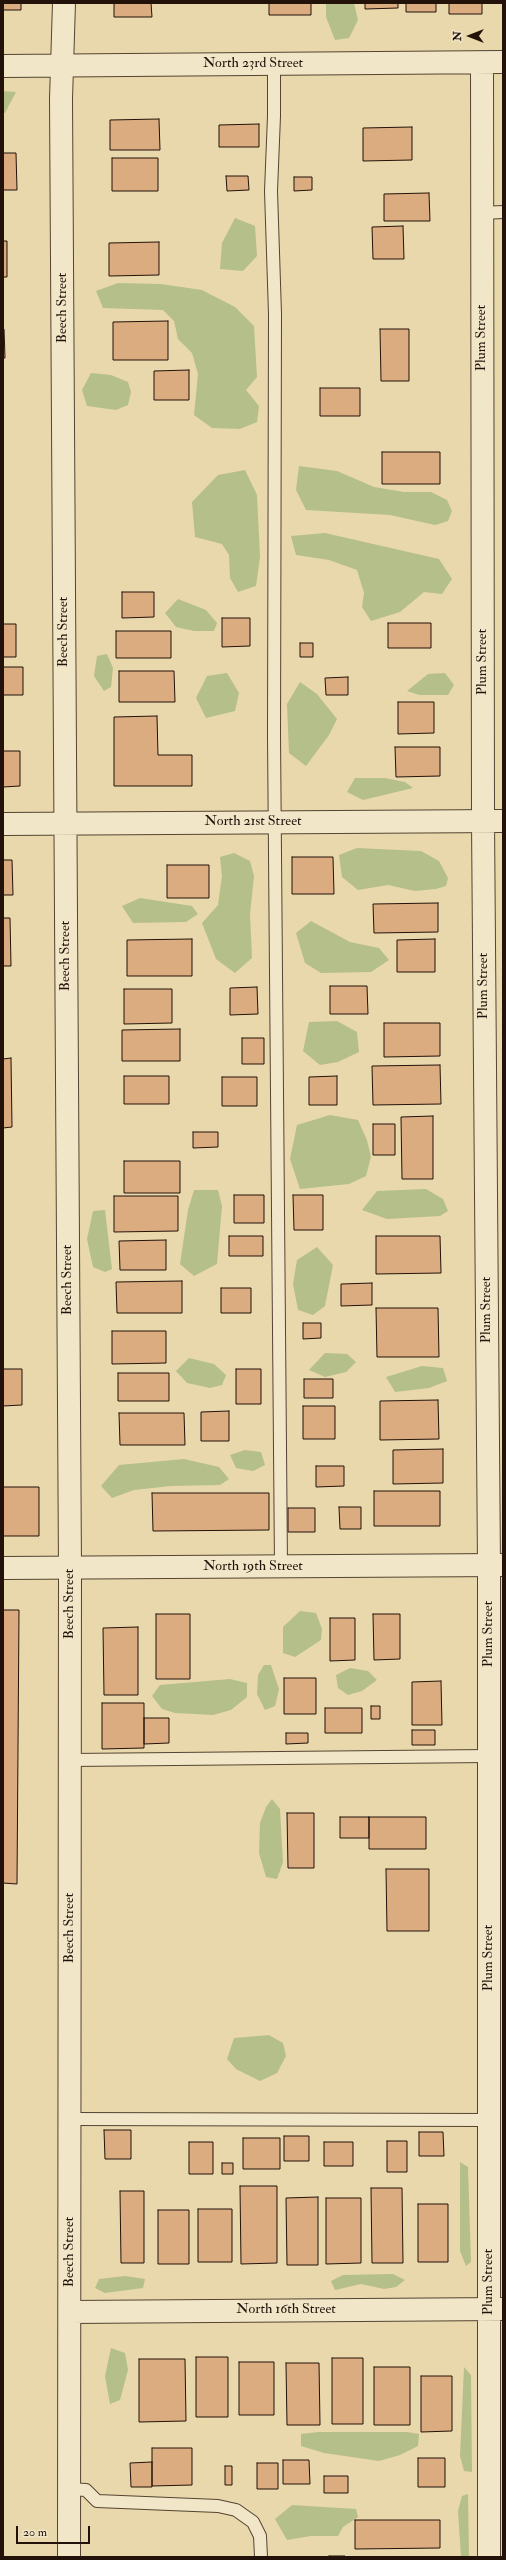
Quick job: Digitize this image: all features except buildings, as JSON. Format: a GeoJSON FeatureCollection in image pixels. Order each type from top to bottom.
{"type":"FeatureCollection","features":[{"type":"Feature","properties":{"kind":"street","name":"Beech Street"},"geometry":{"type":"LineString","coordinates":[[64,3],[63,65],[70,1568],[69,2557]]}},
{"type":"Feature","properties":{"kind":"street","name":"North 23rd Street"},"geometry":{"type":"LineString","coordinates":[[3,66],[503,62]]}},
{"type":"Feature","properties":{"kind":"street","name":"Plum Street"},"geometry":{"type":"LineString","coordinates":[[482,63],[493,213],[493,821],[496,1565],[490,1756],[490,2120],[496,2309],[490,2557]]}},
{"type":"Feature","properties":{"kind":"street","name":"North 21st Street"},"geometry":{"type":"LineString","coordinates":[[3,824],[493,821]]}},
{"type":"Feature","properties":{"kind":"street","name":"North 19th Street"},"geometry":{"type":"LineString","coordinates":[[3,1568],[496,1565]]}},
{"type":"Feature","properties":{"kind":"street","name":"North 16th Street"},"geometry":{"type":"LineString","coordinates":[[70,2312],[496,2309]]}},
{"type":"Feature","properties":{"kind":"lane"},"geometry":{"type":"LineString","coordinates":[[274,64],[274,116],[271,191],[275,322],[274,736],[277,822],[281,1566]]}},
{"type":"Feature","properties":{"kind":"lane"},"geometry":{"type":"LineString","coordinates":[[70,1760],[490,1756]]}},
{"type":"Feature","properties":{"kind":"lane"},"geometry":{"type":"LineString","coordinates":[[70,2119],[490,2120]]}},
{"type":"Feature","properties":{"kind":"lane"},"geometry":{"type":"LineString","coordinates":[[69,2489],[86,2490],[97,2501],[218,2506],[236,2510],[253,2522],[260,2536],[261,2557]]}},
{"type":"Feature","properties":{"kind":"green space"},"geometry":{"type":"Polygon","coordinates":[[[326,3],[354,3],[358,20],[349,38],[335,40],[326,17],[326,3]]]}},
{"type":"Feature","properties":{"kind":"green space"},"geometry":{"type":"Polygon","coordinates":[[[3,91],[16,92],[5,113],[3,113],[3,91]]]}},
{"type":"Feature","properties":{"kind":"green space"},"geometry":{"type":"Polygon","coordinates":[[[235,218],[255,226],[257,256],[243,271],[220,269],[222,243],[235,218]]]}},
{"type":"Feature","properties":{"kind":"green space"},"geometry":{"type":"Polygon","coordinates":[[[118,283],[161,284],[202,290],[235,307],[254,326],[257,377],[246,390],[259,406],[257,422],[240,429],[212,428],[194,415],[198,374],[192,353],[178,339],[174,321],[163,310],[103,308],[96,291],[118,283]]]}},
{"type":"Feature","properties":{"kind":"green space"},"geometry":{"type":"Polygon","coordinates":[[[91,373],[111,375],[128,382],[131,392],[128,405],[116,410],[87,406],[82,390],[91,373]]]}},
{"type":"Feature","properties":{"kind":"green space"},"geometry":{"type":"Polygon","coordinates":[[[299,466],[337,471],[374,487],[404,492],[431,492],[447,500],[452,511],[448,521],[435,525],[390,515],[306,510],[296,490],[299,466]]]}},
{"type":"Feature","properties":{"kind":"green space"},"geometry":{"type":"Polygon","coordinates":[[[245,470],[257,495],[260,557],[256,586],[238,592],[230,578],[229,555],[222,544],[195,537],[192,502],[218,475],[245,470]]]}},
{"type":"Feature","properties":{"kind":"green space"},"geometry":{"type":"Polygon","coordinates":[[[325,533],[439,559],[452,579],[442,594],[424,592],[400,612],[371,621],[362,607],[364,593],[357,570],[329,560],[296,555],[291,536],[325,533]]]}},
{"type":"Feature","properties":{"kind":"green space"},"geometry":{"type":"Polygon","coordinates":[[[178,599],[206,610],[217,623],[214,631],[194,631],[176,627],[165,613],[178,599]]]}},
{"type":"Feature","properties":{"kind":"green space"},"geometry":{"type":"Polygon","coordinates":[[[107,654],[113,668],[111,687],[104,691],[94,676],[97,656],[107,654]]]}},
{"type":"Feature","properties":{"kind":"green space"},"geometry":{"type":"Polygon","coordinates":[[[227,673],[239,693],[235,711],[206,718],[196,698],[207,676],[227,673]]]}},
{"type":"Feature","properties":{"kind":"green space"},"geometry":{"type":"Polygon","coordinates":[[[445,673],[454,685],[448,695],[419,695],[407,691],[428,674],[445,673]]]}},
{"type":"Feature","properties":{"kind":"green space"},"geometry":{"type":"Polygon","coordinates":[[[300,682],[317,694],[337,719],[329,735],[306,766],[289,753],[287,704],[300,682]]]}},
{"type":"Feature","properties":{"kind":"green space"},"geometry":{"type":"Polygon","coordinates":[[[355,778],[385,778],[405,782],[413,788],[363,800],[347,792],[355,778]]]}},
{"type":"Feature","properties":{"kind":"green space"},"geometry":{"type":"Polygon","coordinates":[[[357,848],[421,851],[439,861],[448,878],[446,886],[436,889],[415,891],[388,885],[358,890],[342,877],[339,855],[357,848]]]}},
{"type":"Feature","properties":{"kind":"green space"},"geometry":{"type":"Polygon","coordinates":[[[234,853],[250,861],[254,876],[250,914],[252,958],[235,973],[216,959],[202,923],[218,905],[222,876],[220,857],[234,853]]]}},
{"type":"Feature","properties":{"kind":"green space"},"geometry":{"type":"Polygon","coordinates":[[[140,898],[192,906],[198,914],[186,922],[133,923],[122,906],[140,898]]]}},
{"type":"Feature","properties":{"kind":"green space"},"geometry":{"type":"Polygon","coordinates":[[[311,921],[350,942],[379,948],[389,960],[371,972],[321,973],[305,963],[296,933],[311,921]]]}},
{"type":"Feature","properties":{"kind":"green space"},"geometry":{"type":"Polygon","coordinates":[[[337,1021],[357,1032],[359,1052],[338,1062],[320,1065],[303,1051],[309,1022],[337,1021]]]}},
{"type":"Feature","properties":{"kind":"green space"},"geometry":{"type":"Polygon","coordinates":[[[330,1115],[358,1120],[367,1140],[371,1157],[366,1176],[349,1184],[300,1189],[290,1159],[297,1125],[330,1115]]]}},
{"type":"Feature","properties":{"kind":"green space"},"geometry":{"type":"Polygon","coordinates":[[[426,1189],[443,1199],[448,1211],[440,1216],[387,1219],[362,1210],[377,1191],[426,1189]]]}},
{"type":"Feature","properties":{"kind":"green space"},"geometry":{"type":"Polygon","coordinates":[[[194,1190],[218,1190],[222,1206],[217,1264],[194,1276],[180,1264],[188,1210],[194,1190]]]}},
{"type":"Feature","properties":{"kind":"green space"},"geometry":{"type":"Polygon","coordinates":[[[105,1210],[112,1269],[105,1272],[93,1267],[87,1239],[93,1211],[105,1210]]]}},
{"type":"Feature","properties":{"kind":"green space"},"geometry":{"type":"Polygon","coordinates":[[[317,1247],[333,1265],[325,1306],[313,1315],[298,1310],[293,1284],[297,1260],[317,1247]]]}},
{"type":"Feature","properties":{"kind":"green space"},"geometry":{"type":"Polygon","coordinates":[[[325,1353],[347,1354],[356,1362],[346,1372],[325,1377],[309,1370],[325,1353]]]}},
{"type":"Feature","properties":{"kind":"green space"},"geometry":{"type":"Polygon","coordinates":[[[189,1358],[214,1364],[226,1375],[222,1385],[210,1388],[187,1383],[176,1371],[189,1358]]]}},
{"type":"Feature","properties":{"kind":"green space"},"geometry":{"type":"Polygon","coordinates":[[[422,1366],[443,1368],[447,1381],[429,1388],[395,1392],[386,1377],[422,1366]]]}},
{"type":"Feature","properties":{"kind":"green space"},"geometry":{"type":"Polygon","coordinates":[[[245,1450],[261,1452],[265,1465],[253,1471],[236,1468],[230,1455],[245,1450]]]}},
{"type":"Feature","properties":{"kind":"green space"},"geometry":{"type":"Polygon","coordinates":[[[184,1459],[219,1467],[229,1479],[220,1485],[171,1486],[134,1490],[112,1498],[101,1486],[119,1465],[184,1459]]]}},
{"type":"Feature","properties":{"kind":"green space"},"geometry":{"type":"Polygon","coordinates":[[[300,1611],[316,1613],[322,1629],[321,1640],[295,1657],[283,1653],[283,1627],[300,1611]]]}},
{"type":"Feature","properties":{"kind":"green space"},"geometry":{"type":"Polygon","coordinates":[[[264,1665],[271,1665],[279,1689],[275,1706],[265,1710],[257,1694],[258,1675],[264,1665]]]}},
{"type":"Feature","properties":{"kind":"green space"},"geometry":{"type":"Polygon","coordinates":[[[350,1668],[368,1671],[377,1680],[362,1691],[348,1695],[338,1688],[336,1675],[350,1668]]]}},
{"type":"Feature","properties":{"kind":"green space"},"geometry":{"type":"Polygon","coordinates":[[[230,1679],[247,1683],[247,1697],[231,1710],[213,1715],[175,1713],[162,1709],[152,1696],[160,1685],[230,1679]]]}},
{"type":"Feature","properties":{"kind":"green space"},"geometry":{"type":"Polygon","coordinates":[[[272,1799],[280,1809],[283,1862],[277,1879],[266,1877],[259,1853],[260,1823],[266,1807],[272,1799]]]}},
{"type":"Feature","properties":{"kind":"green space"},"geometry":{"type":"Polygon","coordinates":[[[269,2035],[283,2043],[286,2056],[277,2073],[260,2081],[236,2069],[227,2059],[234,2038],[269,2035]]]}},
{"type":"Feature","properties":{"kind":"green space"},"geometry":{"type":"Polygon","coordinates":[[[460,2162],[468,2167],[471,2262],[466,2266],[460,2251],[460,2162]]]}},
{"type":"Feature","properties":{"kind":"green space"},"geometry":{"type":"Polygon","coordinates":[[[393,2274],[405,2280],[396,2287],[384,2289],[361,2284],[335,2290],[331,2281],[343,2275],[393,2274]]]}},
{"type":"Feature","properties":{"kind":"green space"},"geometry":{"type":"Polygon","coordinates":[[[125,2276],[145,2279],[143,2288],[105,2293],[95,2288],[99,2279],[125,2276]]]}},
{"type":"Feature","properties":{"kind":"green space"},"geometry":{"type":"Polygon","coordinates":[[[111,2348],[125,2353],[128,2370],[120,2400],[110,2404],[105,2376],[111,2348]]]}},
{"type":"Feature","properties":{"kind":"green space"},"geometry":{"type":"Polygon","coordinates":[[[464,2367],[471,2375],[472,2472],[464,2471],[460,2456],[464,2367]]]}},
{"type":"Feature","properties":{"kind":"green space"},"geometry":{"type":"Polygon","coordinates":[[[318,2432],[407,2432],[419,2434],[418,2446],[400,2455],[379,2461],[324,2453],[301,2446],[301,2434],[318,2432]]]}},
{"type":"Feature","properties":{"kind":"green space"},"geometry":{"type":"Polygon","coordinates":[[[468,2494],[469,2557],[461,2557],[458,2511],[462,2496],[468,2494]]]}},
{"type":"Feature","properties":{"kind":"green space"},"geometry":{"type":"Polygon","coordinates":[[[292,2505],[356,2509],[358,2517],[343,2527],[338,2536],[311,2536],[287,2540],[275,2519],[292,2505]]]}}]}
